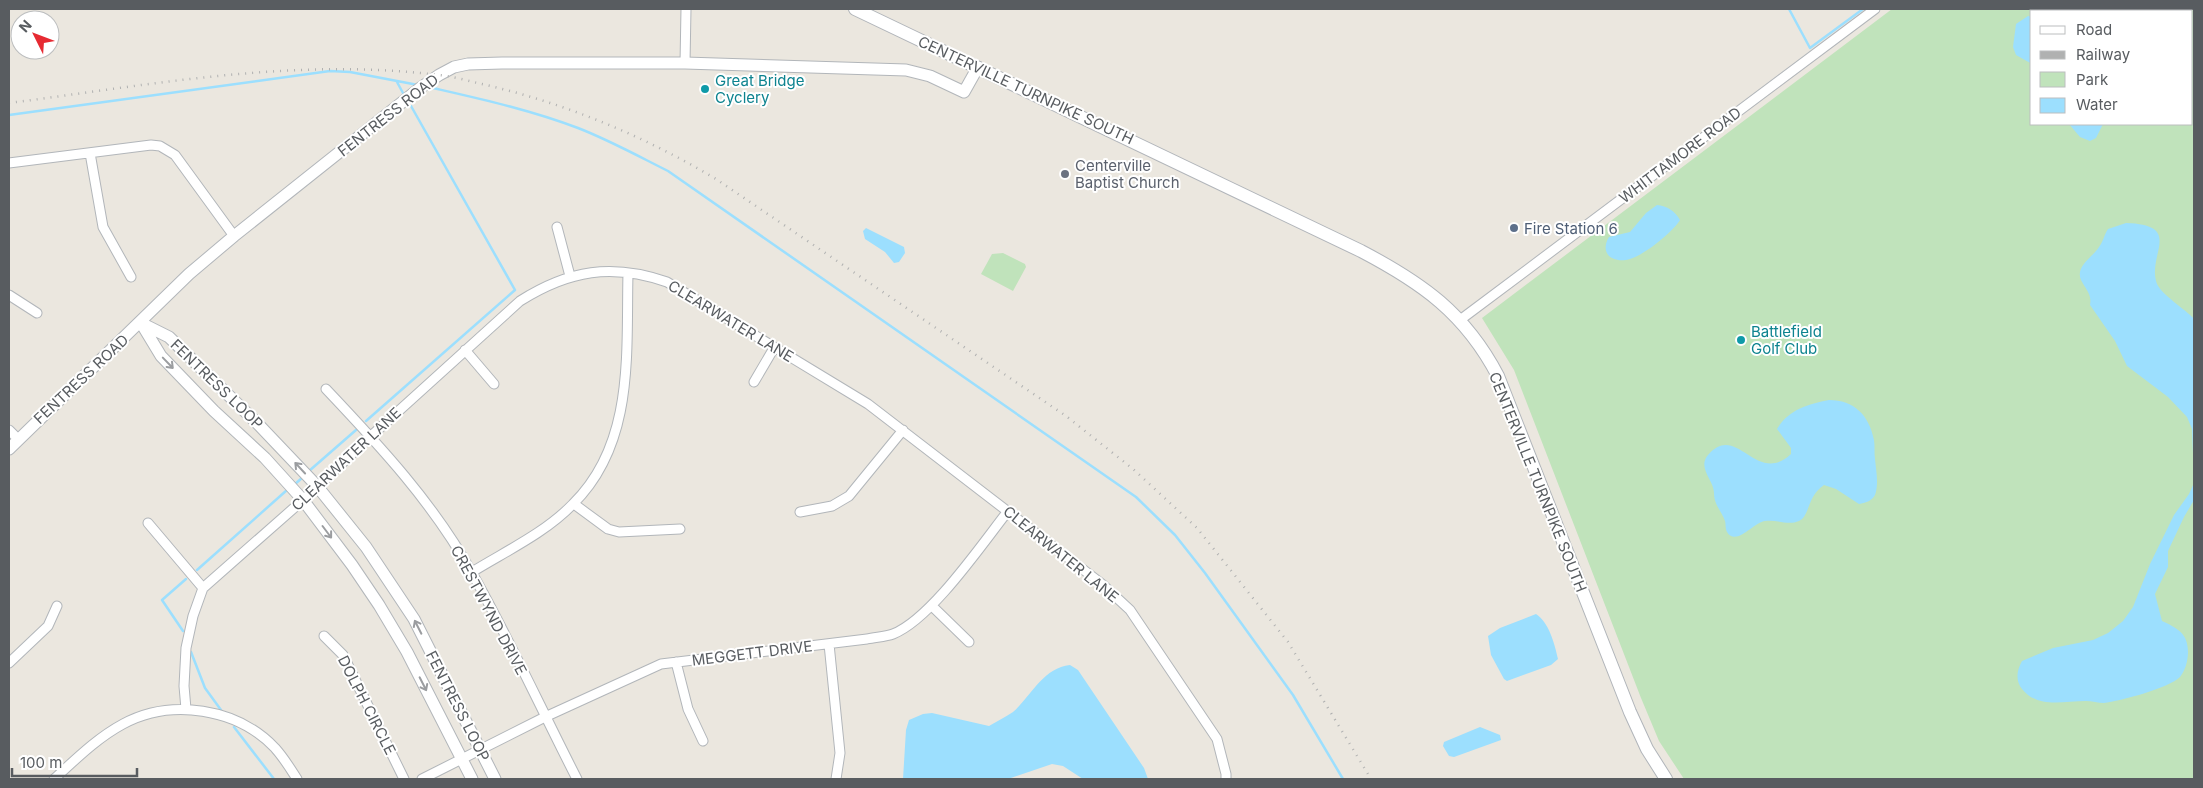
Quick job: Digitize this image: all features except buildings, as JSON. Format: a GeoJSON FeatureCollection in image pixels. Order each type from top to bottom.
{"type":"FeatureCollection","features":[{"type":"Feature","properties":{"kind":"main road","name":"CENTERVILLE TURNPIKE SOUTH"},"geometry":{"type":"LineString","coordinates":[[855,9],[1378,259],[1425,288],[1460,320],[1483,351],[1501,384],[1630,712],[1647,749],[1666,779]]}},
{"type":"Feature","properties":{"kind":"street"},"geometry":{"type":"LineString","coordinates":[[685,63],[686,9]]}},
{"type":"Feature","properties":{"kind":"street","name":"WHITTAMORE ROAD"},"geometry":{"type":"LineString","coordinates":[[1460,320],[1875,9]]}},
{"type":"Feature","properties":{"kind":"street","name":"FENTRESS ROAD"},"geometry":{"type":"LineString","coordinates":[[9,449],[189,274],[420,88],[450,69],[468,64],[502,63],[685,63],[915,71],[964,92],[978,67]]}},
{"type":"Feature","properties":{"kind":"street"},"geometry":{"type":"LineString","coordinates":[[9,163],[151,145],[168,150],[175,155],[234,236]]}},
{"type":"Feature","properties":{"kind":"street"},"geometry":{"type":"LineString","coordinates":[[90,153],[103,227],[131,277]]}},
{"type":"Feature","properties":{"kind":"street"},"geometry":{"type":"LineString","coordinates":[[556,227],[570,276]]}},
{"type":"Feature","properties":{"kind":"street","name":"CLEARWATER LANE"},"geometry":{"type":"LineString","coordinates":[[186,709],[184,686],[186,648],[193,616],[203,588],[303,500],[370,436],[520,301],[537,290],[570,276],[604,271],[648,275],[668,282],[868,404],[1102,584],[1130,610],[1217,739],[1226,779]]}},
{"type":"Feature","properties":{"kind":"street"},"geometry":{"type":"LineString","coordinates":[[472,572],[552,523],[574,504],[603,464],[610,448],[622,406],[626,382],[628,273]]}},
{"type":"Feature","properties":{"kind":"street"},"geometry":{"type":"LineString","coordinates":[[9,295],[37,313]]}},
{"type":"Feature","properties":{"kind":"street","name":"FENTRESS LOOP"},"geometry":{"type":"LineString","coordinates":[[140,323],[169,337],[258,424],[316,486],[366,547],[414,619],[495,779]]}},
{"type":"Feature","properties":{"kind":"street","name":"FENTRESS LOOP"},"geometry":{"type":"LineString","coordinates":[[140,323],[161,356],[214,411],[265,458],[303,500],[352,564],[379,605],[406,652],[472,779]]}},
{"type":"Feature","properties":{"kind":"street"},"geometry":{"type":"LineString","coordinates":[[754,382],[774,348]]}},
{"type":"Feature","properties":{"kind":"street"},"geometry":{"type":"LineString","coordinates":[[464,350],[494,384]]}},
{"type":"Feature","properties":{"kind":"street","name":"CRESTWYND DRIVE"},"geometry":{"type":"LineString","coordinates":[[326,389],[370,436],[418,493],[472,572],[546,717]]}},
{"type":"Feature","properties":{"kind":"street"},"geometry":{"type":"LineString","coordinates":[[9,430],[18,440]]}},
{"type":"Feature","properties":{"kind":"street"},"geometry":{"type":"LineString","coordinates":[[800,512],[832,506],[849,496],[903,430]]}},
{"type":"Feature","properties":{"kind":"street"},"geometry":{"type":"LineString","coordinates":[[574,504],[596,521],[614,530],[680,529]]}},
{"type":"Feature","properties":{"kind":"street","name":"MEGGETT DRIVE"},"geometry":{"type":"LineString","coordinates":[[422,779],[546,717],[661,664],[829,644],[894,634],[913,622],[932,606],[1008,511]]}},
{"type":"Feature","properties":{"kind":"street"},"geometry":{"type":"LineString","coordinates":[[148,523],[203,588]]}},
{"type":"Feature","properties":{"kind":"street"},"geometry":{"type":"LineString","coordinates":[[9,663],[48,626],[57,606]]}},
{"type":"Feature","properties":{"kind":"street"},"geometry":{"type":"LineString","coordinates":[[932,606],[969,642]]}},
{"type":"Feature","properties":{"kind":"street","name":"DOLPH CIRCLE"},"geometry":{"type":"LineString","coordinates":[[324,636],[343,654],[404,779]]}},
{"type":"Feature","properties":{"kind":"street"},"geometry":{"type":"LineString","coordinates":[[829,644],[840,753],[836,779]]}},
{"type":"Feature","properties":{"kind":"street"},"geometry":{"type":"LineString","coordinates":[[676,662],[688,709],[703,741]]}},
{"type":"Feature","properties":{"kind":"street"},"geometry":{"type":"LineString","coordinates":[[54,779],[82,753],[124,724],[149,713],[186,709],[220,715],[248,726],[274,747],[297,779]]}},
{"type":"Feature","properties":{"kind":"street"},"geometry":{"type":"LineString","coordinates":[[546,717],[577,779]]}},
{"type":"Feature","properties":{"kind":"green space","name":"Battlefield Golf Club"},"geometry":{"type":"Polygon","coordinates":[[[1892,9],[2194,9],[2194,779],[1684,779],[1659,741],[1641,698],[1514,370],[1482,318],[1892,9]]]}},
{"type":"Feature","properties":{"kind":"green space"},"geometry":{"type":"Polygon","coordinates":[[[1003,253],[1025,264],[1026,267],[1013,291],[981,274],[992,254],[1003,253]]]}},
{"type":"Feature","properties":{"kind":"water"},"geometry":{"type":"Polygon","coordinates":[[[2030,16],[2030,63],[2016,55],[2013,47],[2016,24],[2030,16]]]}},
{"type":"Feature","properties":{"kind":"water"},"geometry":{"type":"Polygon","coordinates":[[[2070,125],[2102,125],[2096,138],[2090,141],[2080,137],[2070,125]]]}},
{"type":"Feature","properties":{"kind":"water"},"geometry":{"type":"Polygon","coordinates":[[[1657,205],[1670,210],[1680,220],[1656,244],[1640,255],[1626,260],[1611,258],[1606,251],[1606,242],[1609,237],[1630,232],[1646,213],[1657,205]]]}},
{"type":"Feature","properties":{"kind":"water"},"geometry":{"type":"Polygon","coordinates":[[[2126,223],[2144,225],[2154,229],[2159,236],[2160,243],[2155,273],[2157,284],[2164,293],[2194,319],[2194,478],[2192,429],[2187,417],[2168,397],[2127,366],[2115,341],[2090,305],[2089,295],[2081,280],[2080,270],[2082,266],[2096,251],[2108,229],[2126,223]]]}},
{"type":"Feature","properties":{"kind":"water"},"geometry":{"type":"Polygon","coordinates":[[[866,228],[904,247],[905,253],[899,262],[894,263],[885,252],[865,239],[863,231],[866,228]]]}},
{"type":"Feature","properties":{"kind":"water"},"geometry":{"type":"Polygon","coordinates":[[[1829,400],[1853,406],[1864,416],[1872,431],[1877,477],[1874,497],[1859,504],[1836,489],[1824,485],[1818,489],[1805,515],[1799,521],[1791,523],[1765,521],[1740,535],[1731,536],[1726,531],[1725,521],[1716,504],[1713,488],[1705,469],[1705,460],[1708,455],[1718,447],[1728,445],[1738,448],[1757,460],[1767,463],[1779,462],[1791,454],[1791,448],[1777,429],[1782,422],[1799,409],[1829,400]]]}},
{"type":"Feature","properties":{"kind":"water"},"geometry":{"type":"Polygon","coordinates":[[[2194,483],[2194,500],[2168,551],[2168,567],[2155,594],[2162,621],[2181,632],[2186,640],[2187,659],[2185,669],[2180,677],[2155,690],[2104,703],[2086,701],[2043,702],[2028,695],[2020,686],[2018,679],[2018,671],[2022,661],[2053,648],[2093,640],[2108,633],[2123,621],[2133,607],[2150,564],[2174,515],[2189,494],[2194,483]]]}},
{"type":"Feature","properties":{"kind":"water"},"geometry":{"type":"Polygon","coordinates":[[[1536,614],[1548,628],[1558,659],[1551,665],[1507,681],[1504,679],[1491,655],[1488,636],[1500,628],[1536,614]]]}},
{"type":"Feature","properties":{"kind":"water"},"geometry":{"type":"Polygon","coordinates":[[[1070,665],[1078,670],[1144,768],[1148,779],[1083,779],[1063,766],[1052,764],[1008,779],[903,779],[906,730],[909,720],[923,714],[932,713],[989,726],[1013,712],[1038,683],[1052,671],[1070,665]]]}},
{"type":"Feature","properties":{"kind":"water"},"geometry":{"type":"Polygon","coordinates":[[[1480,727],[1500,735],[1501,740],[1454,757],[1449,756],[1443,746],[1444,742],[1480,727]]]}},
{"type":"Feature","properties":{"kind":"waterway"},"geometry":{"type":"LineString","coordinates":[[1789,9],[1810,48],[1863,9]]}},
{"type":"Feature","properties":{"kind":"waterway"},"geometry":{"type":"LineString","coordinates":[[9,115],[330,71],[350,72],[418,85]]}},
{"type":"Feature","properties":{"kind":"waterway"},"geometry":{"type":"LineString","coordinates":[[397,82],[403,93]]}},
{"type":"Feature","properties":{"kind":"waterway"},"geometry":{"type":"LineString","coordinates":[[433,88],[506,105],[578,128],[668,171],[1136,497],[1175,535],[1205,573],[1293,695],[1343,779]]}},
{"type":"Feature","properties":{"kind":"waterway"},"geometry":{"type":"LineString","coordinates":[[366,421],[515,290],[411,106]]}},
{"type":"Feature","properties":{"kind":"waterway"},"geometry":{"type":"LineString","coordinates":[[309,471],[356,430]]}},
{"type":"Feature","properties":{"kind":"waterway"},"geometry":{"type":"LineString","coordinates":[[295,484],[302,478]]}},
{"type":"Feature","properties":{"kind":"waterway"},"geometry":{"type":"LineString","coordinates":[[197,570],[287,490]]}},
{"type":"Feature","properties":{"kind":"waterway"},"geometry":{"type":"LineString","coordinates":[[183,631],[162,600],[186,579]]}},
{"type":"Feature","properties":{"kind":"waterway"},"geometry":{"type":"LineString","coordinates":[[191,652],[205,688],[221,710]]}},
{"type":"Feature","properties":{"kind":"waterway"},"geometry":{"type":"LineString","coordinates":[[234,727],[274,779]]}},
{"type":"Feature","properties":{"kind":"railway"},"geometry":{"type":"LineString","coordinates":[[9,103],[169,81],[277,71],[330,69],[384,70],[449,76],[513,92],[603,122],[661,149],[716,179],[1066,416],[1133,469],[1197,528],[1288,642],[1371,779]]}},
{"type":"Feature","properties":{"kind":"place","name":"Great Bridge Cyclery"},"geometry":{"type":"Point","coordinates":[705,89]}},
{"type":"Feature","properties":{"kind":"place","name":"Centerville Baptist Church"},"geometry":{"type":"Point","coordinates":[1065,174]}},
{"type":"Feature","properties":{"kind":"place","name":"Fire Station 6"},"geometry":{"type":"Point","coordinates":[1514,228]}},
{"type":"Feature","properties":{"kind":"place","name":"Battlefield Golf Club"},"geometry":{"type":"Point","coordinates":[1741,340]}}]}
